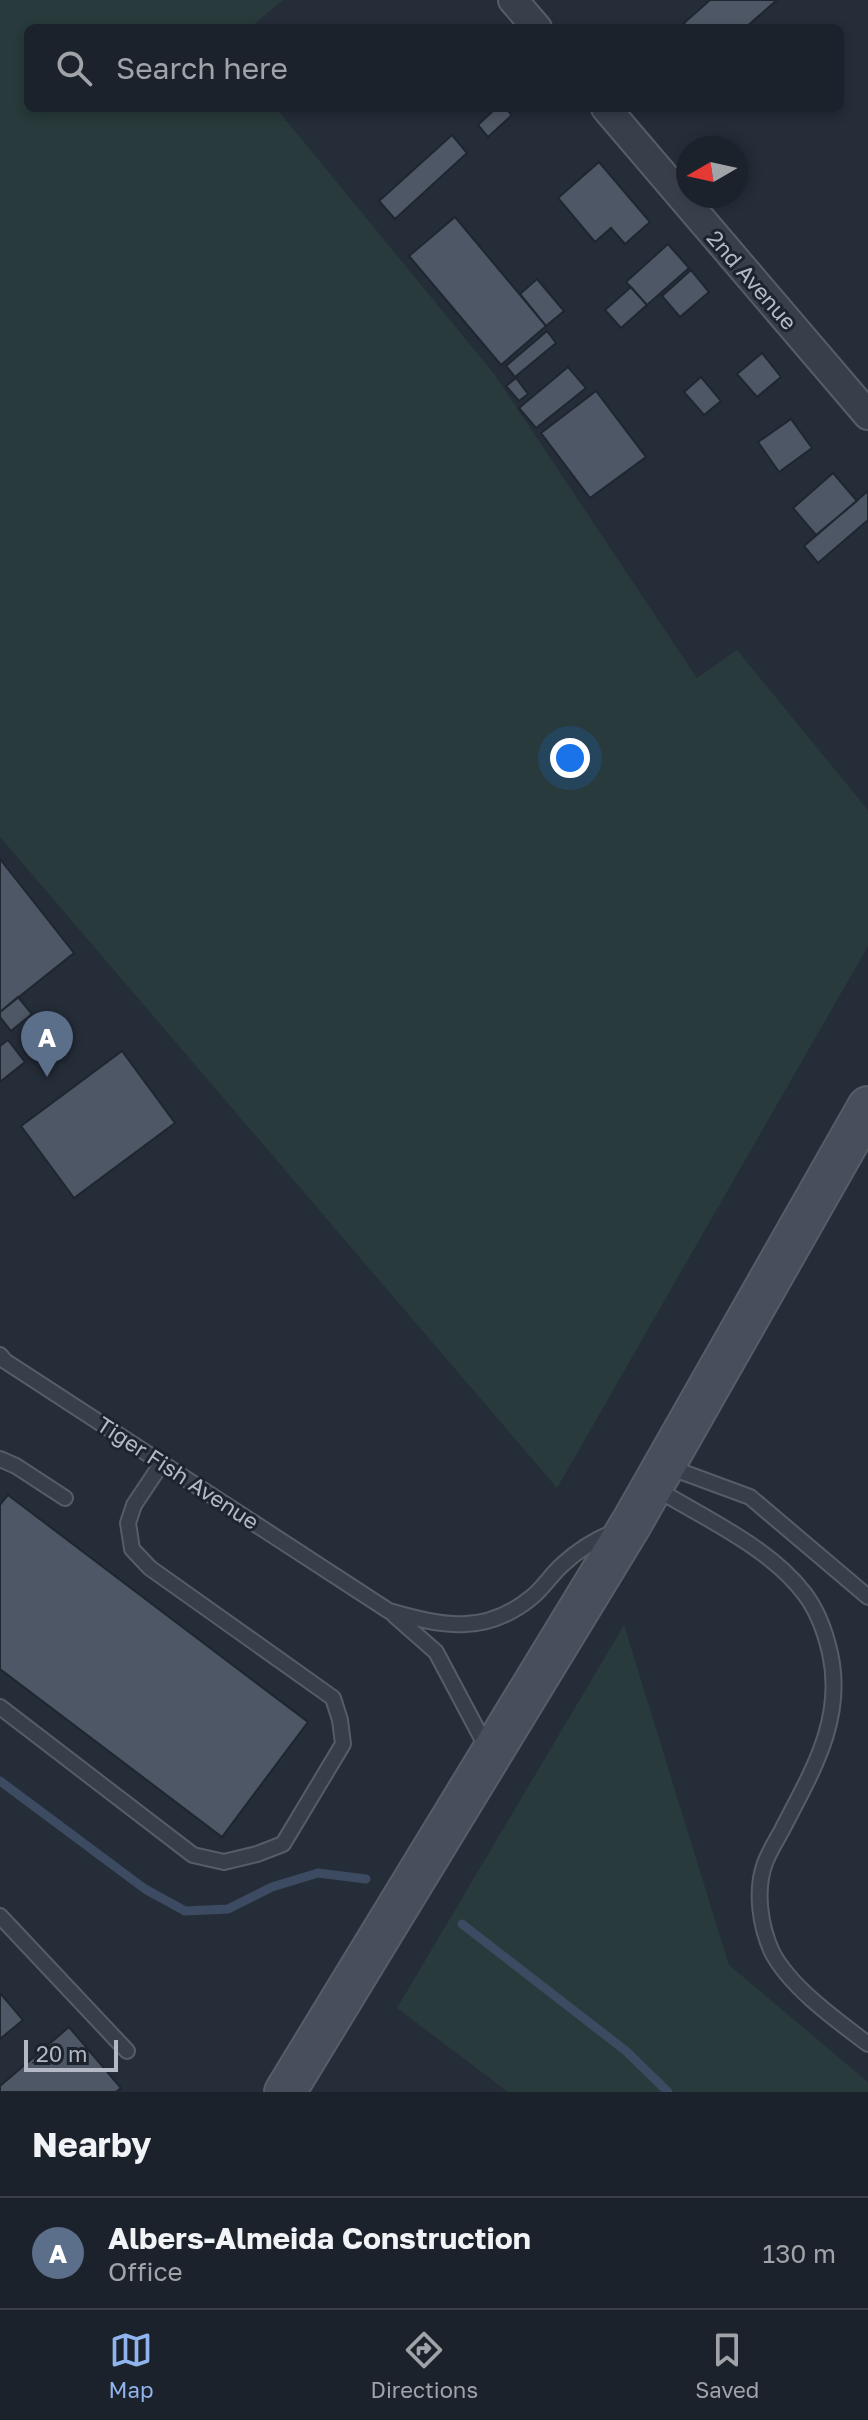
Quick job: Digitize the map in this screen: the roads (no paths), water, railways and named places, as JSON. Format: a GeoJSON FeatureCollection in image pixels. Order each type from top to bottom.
{"type":"FeatureCollection","features":[{"type":"Feature","properties":{"kind":"main road"},"geometry":{"type":"LineString","coordinates":[[285,2092],[631,1524],[868,1107]]}},
{"type":"Feature","properties":{"kind":"street"},"geometry":{"type":"LineString","coordinates":[[513,0],[534,24]]}},
{"type":"Feature","properties":{"kind":"street","name":"2nd Avenue"},"geometry":{"type":"LineString","coordinates":[[609,112],[868,415]]}},
{"type":"Feature","properties":{"kind":"lane","name":"Tiger Fish Avenue"},"geometry":{"type":"LineString","coordinates":[[0,1355],[358,1589]]}},
{"type":"Feature","properties":{"kind":"lane"},"geometry":{"type":"LineString","coordinates":[[0,1459],[65,1498]]}},
{"type":"Feature","properties":{"kind":"lane"},"geometry":{"type":"LineString","coordinates":[[0,1707],[193,1855],[224,1862],[283,1844],[343,1744],[340,1720],[333,1698],[150,1568],[132,1549],[128,1523],[134,1505],[162,1463]]}},
{"type":"Feature","properties":{"kind":"lane"},"geometry":{"type":"LineString","coordinates":[[659,1476],[750,1497],[868,1597]]}},
{"type":"Feature","properties":{"kind":"lane"},"geometry":{"type":"LineString","coordinates":[[659,1476],[777,1564],[803,1591],[817,1612],[825,1632],[832,1662],[833,1716],[817,1761],[765,1863],[759,1889],[762,1918],[771,1950],[783,1970],[801,1989],[868,2044]]}},
{"type":"Feature","properties":{"kind":"lane"},"geometry":{"type":"LineString","coordinates":[[358,1589],[389,1611],[427,1622],[456,1626],[482,1622],[505,1614],[532,1597],[589,1542],[631,1524]]}},
{"type":"Feature","properties":{"kind":"lane"},"geometry":{"type":"LineString","coordinates":[[358,1589],[436,1652],[491,1756]]}},
{"type":"Feature","properties":{"kind":"lane"},"geometry":{"type":"LineString","coordinates":[[0,1916],[127,2051]]}},
{"type":"Feature","properties":{"kind":"waterway"},"geometry":{"type":"LineString","coordinates":[[0,1781],[145,1889],[185,1911],[228,1909],[272,1887],[318,1873],[366,1879]]}},
{"type":"Feature","properties":{"kind":"waterway"},"geometry":{"type":"LineString","coordinates":[[462,1924],[626,2051],[668,2092]]}},
{"type":"Feature","properties":{"kind":"place","name":"Albers-Almeida Construction"},"geometry":{"type":"Point","coordinates":[47,1077]}}]}
